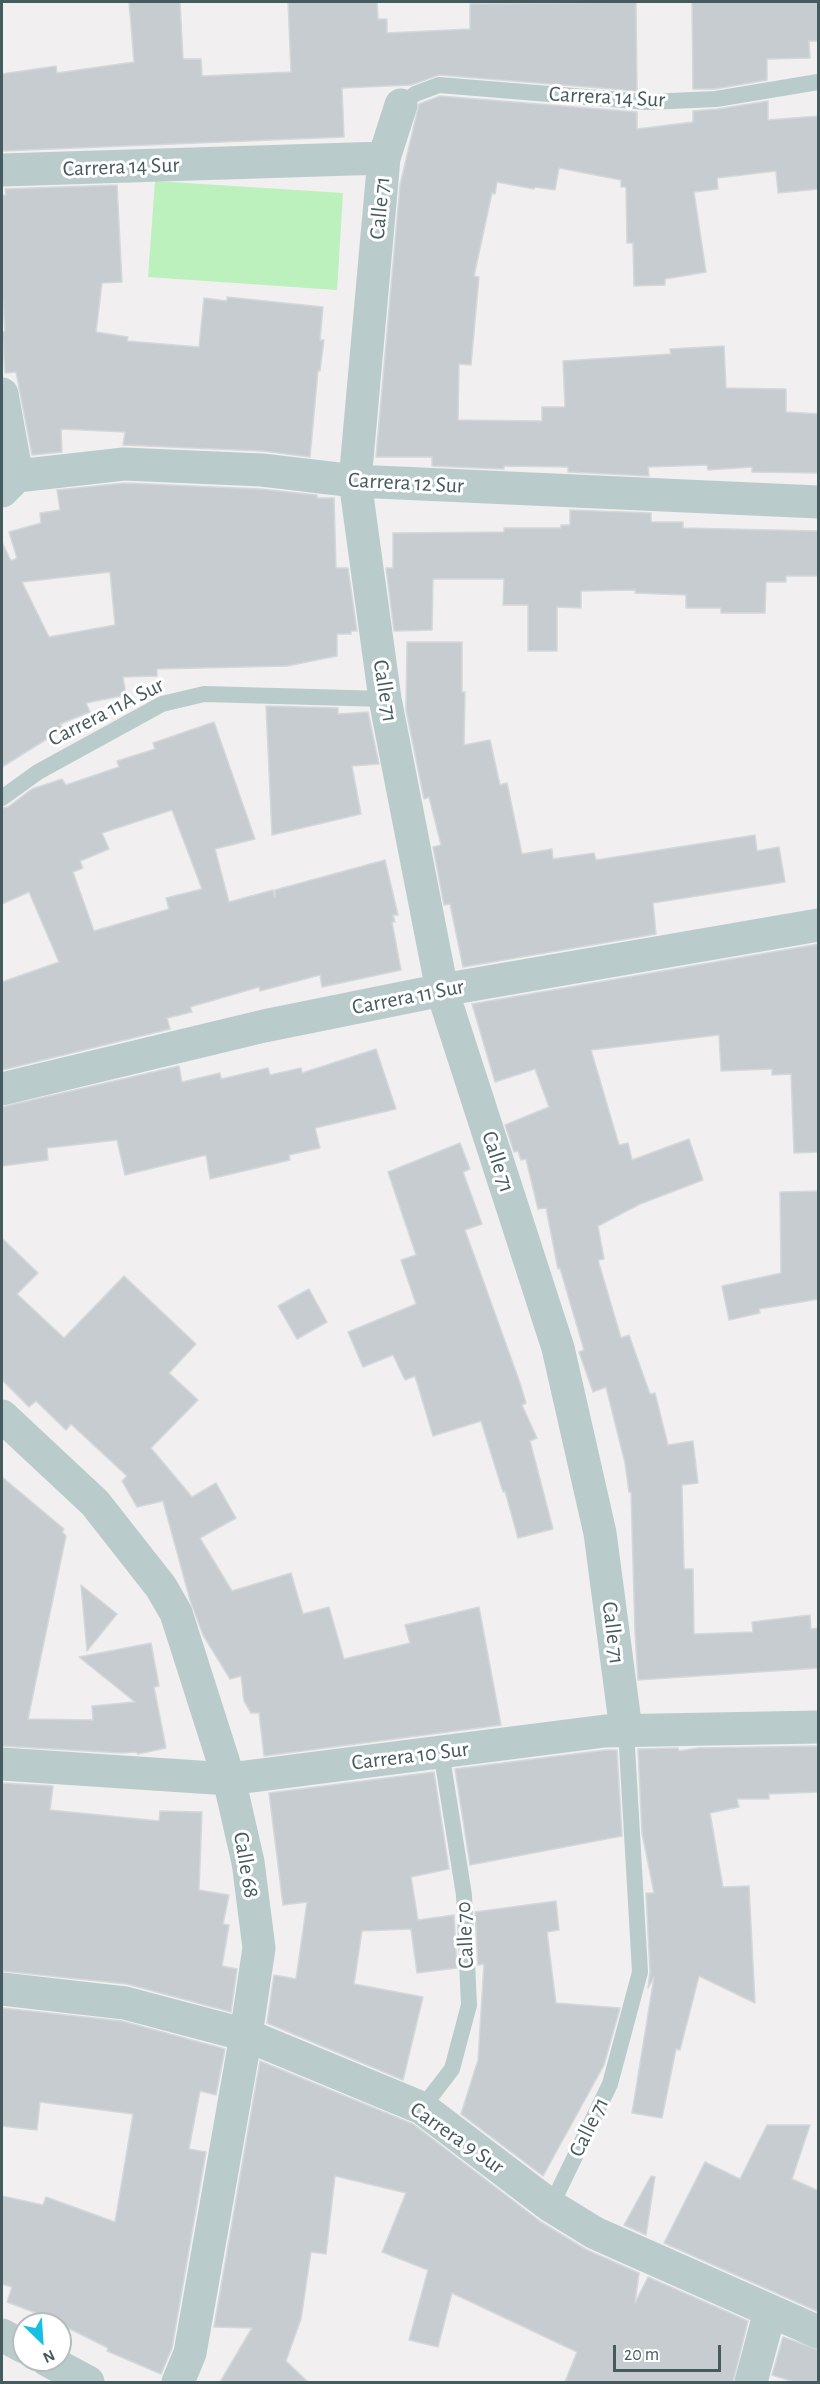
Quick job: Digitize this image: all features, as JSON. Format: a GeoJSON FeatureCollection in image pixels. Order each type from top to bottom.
{"type":"FeatureCollection","features":[{"type":"Feature","properties":{"kind":"street","name":"Calle 71"},"geometry":{"type":"LineString","coordinates":[[401,105],[384,158],[356,481],[385,699],[442,990],[558,1348],[600,1533],[626,1730]]}},
{"type":"Feature","properties":{"kind":"street","name":"Carrera 14 Sur"},"geometry":{"type":"LineString","coordinates":[[2,170],[384,158]]}},
{"type":"Feature","properties":{"kind":"street"},"geometry":{"type":"LineString","coordinates":[[2,394],[9,484]]}},
{"type":"Feature","properties":{"kind":"street","name":"Carrera 12 Sur"},"geometry":{"type":"LineString","coordinates":[[9,484],[124,464],[262,470],[356,481],[819,502]]}},
{"type":"Feature","properties":{"kind":"street","name":"Carrera 11 Sur"},"geometry":{"type":"LineString","coordinates":[[2,1089],[264,1026],[442,990],[819,925]]}},
{"type":"Feature","properties":{"kind":"street","name":"Calle 68"},"geometry":{"type":"LineString","coordinates":[[2,1416],[95,1503],[161,1587],[176,1613],[229,1779],[248,1862],[259,1947],[246,2035],[190,2353],[178,2382]]}},
{"type":"Feature","properties":{"kind":"street","name":"Carrera 10 Sur"},"geometry":{"type":"LineString","coordinates":[[2,1764],[229,1779],[441,1751],[626,1730],[819,1727]]}},
{"type":"Feature","properties":{"kind":"street","name":"Carrera 9 Sur"},"geometry":{"type":"LineString","coordinates":[[2,1989],[125,2003],[246,2035],[422,2108],[552,2206],[595,2233],[819,2332]]}},
{"type":"Feature","properties":{"kind":"street"},"geometry":{"type":"LineString","coordinates":[[751,2382],[770,2311]]}},
{"type":"Feature","properties":{"kind":"street"},"geometry":{"type":"LineString","coordinates":[[69,2372],[88,2382]]}},
{"type":"Feature","properties":{"kind":"lane","name":"Carrera 14 Sur"},"geometry":{"type":"LineString","coordinates":[[401,105],[415,94],[439,85],[647,102],[716,99],[819,82]]}},
{"type":"Feature","properties":{"kind":"lane","name":"Carrera 11A Sur"},"geometry":{"type":"LineString","coordinates":[[2,798],[38,772],[162,704],[204,694],[385,699]]}},
{"type":"Feature","properties":{"kind":"lane","name":"Calle 71"},"geometry":{"type":"LineString","coordinates":[[552,2206],[610,2084],[640,1972],[626,1730]]}},
{"type":"Feature","properties":{"kind":"lane","name":"Calle 70"},"geometry":{"type":"LineString","coordinates":[[422,2108],[452,2069],[469,2005],[464,1895],[441,1751]]}},
{"type":"Feature","properties":{"kind":"green space"},"geometry":{"type":"Polygon","coordinates":[[[155,181],[343,193],[337,290],[148,277],[155,181]]]}},
{"type":"Feature","properties":{"kind":"building"},"geometry":{"type":"Polygon","coordinates":[[[129,2],[180,2],[183,59],[201,59],[202,76],[291,72],[288,2],[377,2],[378,19],[387,19],[387,33],[470,29],[470,4],[636,2],[637,91],[439,75],[411,85],[342,88],[344,137],[2,151],[2,74],[56,66],[57,73],[134,62],[129,2]]]}},
{"type":"Feature","properties":{"kind":"building"},"geometry":{"type":"Polygon","coordinates":[[[692,2],[819,2],[819,41],[809,41],[810,58],[767,59],[767,80],[715,89],[693,89],[692,2]]]}},
{"type":"Feature","properties":{"kind":"building"},"geometry":{"type":"Polygon","coordinates":[[[440,96],[637,112],[637,129],[693,122],[693,111],[768,101],[768,120],[819,116],[819,189],[778,193],[776,171],[717,178],[718,189],[694,192],[706,272],[665,279],[665,285],[634,286],[633,243],[627,243],[626,187],[621,187],[621,180],[559,168],[555,190],[535,187],[534,189],[497,182],[495,194],[492,193],[474,276],[479,277],[471,365],[459,364],[458,420],[542,421],[542,407],[565,407],[563,361],[671,354],[670,349],[724,346],[726,388],[786,389],[786,412],[819,414],[819,473],[752,472],[752,467],[708,470],[707,465],[648,467],[649,476],[568,472],[568,467],[504,466],[504,469],[432,466],[432,457],[376,457],[400,185],[419,104],[440,96]]]}},
{"type":"Feature","properties":{"kind":"building"},"geometry":{"type":"Polygon","coordinates":[[[117,185],[122,282],[102,283],[96,332],[128,337],[127,341],[199,347],[204,298],[227,301],[227,297],[323,307],[320,340],[324,340],[320,371],[318,371],[310,457],[263,451],[123,445],[125,432],[61,429],[62,452],[32,455],[16,372],[5,373],[2,332],[5,331],[2,292],[2,195],[6,195],[5,189],[117,185]]]}},
{"type":"Feature","properties":{"kind":"building"},"geometry":{"type":"Polygon","coordinates":[[[125,483],[260,489],[317,495],[317,498],[334,498],[336,568],[348,568],[357,631],[351,631],[351,634],[337,634],[337,656],[287,666],[157,669],[157,676],[123,677],[126,695],[86,703],[90,712],[60,724],[63,729],[2,767],[2,542],[11,561],[17,558],[9,532],[41,523],[40,513],[60,510],[57,490],[125,483]],[[110,572],[22,582],[49,637],[115,625],[110,572]]]}},
{"type":"Feature","properties":{"kind":"building"},"geometry":{"type":"Polygon","coordinates":[[[570,510],[651,513],[651,522],[683,522],[683,528],[819,531],[819,576],[786,576],[786,582],[766,582],[765,613],[721,613],[721,608],[686,608],[686,595],[635,593],[635,590],[581,591],[581,608],[557,607],[557,651],[528,651],[528,605],[503,605],[504,579],[433,579],[432,630],[394,631],[386,568],[393,568],[393,533],[504,532],[504,528],[561,528],[561,525],[570,525],[570,510]]]}},
{"type":"Feature","properties":{"kind":"building"},"geometry":{"type":"Polygon","coordinates":[[[407,642],[462,642],[462,692],[465,692],[464,745],[490,740],[500,785],[507,783],[522,854],[552,849],[553,859],[594,853],[596,860],[755,835],[757,851],[779,847],[785,882],[653,903],[656,934],[463,967],[450,904],[444,905],[433,847],[441,845],[429,797],[424,799],[406,710],[407,642]]]}},
{"type":"Feature","properties":{"kind":"building"},"geometry":{"type":"Polygon","coordinates":[[[266,706],[338,708],[338,714],[368,712],[379,764],[352,766],[361,814],[272,835],[266,706]]]}},
{"type":"Feature","properties":{"kind":"building"},"geometry":{"type":"Polygon","coordinates":[[[214,722],[255,839],[215,849],[229,902],[273,890],[275,897],[275,890],[385,860],[398,915],[393,915],[395,922],[392,922],[401,970],[322,987],[320,975],[260,991],[259,987],[190,1007],[192,1012],[167,1018],[170,1029],[2,1070],[2,982],[59,962],[29,892],[2,904],[2,808],[8,807],[32,789],[62,779],[66,785],[119,767],[117,761],[155,749],[153,743],[214,722]],[[172,810],[102,833],[109,849],[80,861],[83,868],[73,872],[94,931],[169,909],[166,898],[202,889],[172,810]]]}},
{"type":"Feature","properties":{"kind":"building"},"geometry":{"type":"Polygon","coordinates":[[[819,944],[819,1152],[794,1153],[791,1074],[772,1075],[772,1069],[721,1071],[719,1035],[591,1050],[619,1145],[628,1143],[632,1160],[689,1139],[703,1180],[640,1204],[598,1226],[604,1259],[598,1260],[621,1338],[629,1335],[650,1394],[655,1393],[668,1445],[693,1441],[698,1483],[682,1485],[684,1569],[693,1569],[694,1634],[753,1632],[752,1622],[810,1615],[811,1629],[819,1628],[819,1668],[638,1680],[631,1492],[629,1492],[625,1463],[606,1387],[593,1392],[579,1352],[584,1350],[560,1268],[558,1269],[546,1208],[538,1209],[526,1159],[521,1160],[518,1151],[514,1152],[505,1125],[549,1107],[535,1069],[495,1082],[472,1004],[819,944]]]}},
{"type":"Feature","properties":{"kind":"building"},"geometry":{"type":"Polygon","coordinates":[[[376,1049],[396,1109],[315,1128],[320,1148],[289,1155],[290,1160],[210,1179],[206,1155],[125,1175],[117,1140],[47,1148],[48,1160],[2,1166],[2,1107],[179,1066],[182,1082],[220,1073],[221,1079],[268,1068],[270,1075],[301,1068],[302,1073],[376,1049]]]}},
{"type":"Feature","properties":{"kind":"building"},"geometry":{"type":"Polygon","coordinates":[[[460,1143],[470,1169],[463,1172],[482,1224],[465,1230],[520,1383],[526,1403],[522,1405],[537,1438],[530,1441],[553,1529],[518,1538],[481,1421],[433,1436],[415,1376],[405,1380],[393,1355],[363,1367],[348,1332],[416,1304],[401,1260],[416,1255],[388,1172],[460,1143]]]}},
{"type":"Feature","properties":{"kind":"building"},"geometry":{"type":"Polygon","coordinates":[[[819,1191],[819,1299],[759,1309],[760,1313],[729,1320],[722,1286],[781,1273],[780,1192],[819,1191]]]}},
{"type":"Feature","properties":{"kind":"building"},"geometry":{"type":"Polygon","coordinates":[[[2,1238],[38,1273],[17,1294],[64,1338],[124,1276],[196,1344],[169,1373],[198,1400],[151,1448],[192,1497],[216,1483],[236,1518],[200,1538],[232,1591],[291,1573],[303,1614],[329,1607],[344,1659],[410,1643],[405,1625],[479,1607],[501,1725],[264,1756],[259,1713],[251,1713],[244,1701],[241,1676],[230,1679],[203,1635],[190,1600],[163,1501],[137,1507],[122,1481],[127,1476],[71,1424],[66,1430],[36,1401],[29,1407],[2,1380],[2,1238]]]}},
{"type":"Feature","properties":{"kind":"building"},"geometry":{"type":"Polygon","coordinates":[[[309,1289],[327,1322],[297,1339],[278,1306],[309,1289]]]}},
{"type":"Feature","properties":{"kind":"building"},"geometry":{"type":"Polygon","coordinates":[[[2,1477],[64,1529],[62,1532],[66,1536],[28,1719],[93,1720],[92,1706],[135,1702],[79,1657],[151,1643],[159,1686],[154,1687],[166,1748],[138,1754],[136,1752],[2,1746],[2,1477]]]}},
{"type":"Feature","properties":{"kind":"building"},"geometry":{"type":"Polygon","coordinates":[[[81,1585],[117,1614],[87,1651],[81,1585]]]}},
{"type":"Feature","properties":{"kind":"building"},"geometry":{"type":"Polygon","coordinates":[[[819,1746],[819,1792],[769,1794],[769,1799],[737,1799],[739,1807],[710,1813],[723,1887],[749,1886],[755,2003],[699,1976],[680,2050],[676,2049],[662,2118],[632,2113],[654,1977],[648,1988],[650,1971],[646,1893],[654,1893],[642,1833],[638,1749],[678,1748],[679,1751],[698,1748],[819,1746]]]}},
{"type":"Feature","properties":{"kind":"building"},"geometry":{"type":"Polygon","coordinates":[[[617,1750],[622,1836],[470,1865],[455,1769],[617,1750]]]}},
{"type":"Feature","properties":{"kind":"building"},"geometry":{"type":"Polygon","coordinates":[[[434,1772],[449,1869],[411,1877],[418,1920],[454,1915],[457,1968],[417,1973],[411,1929],[362,1931],[354,1984],[423,1997],[403,2080],[267,2023],[274,1975],[296,1979],[307,1902],[283,1905],[269,1793],[434,1772]]]}},
{"type":"Feature","properties":{"kind":"building"},"geometry":{"type":"Polygon","coordinates":[[[2,1783],[53,1786],[50,1810],[159,1821],[160,1811],[202,1812],[199,1890],[229,1895],[223,1924],[229,1925],[222,1966],[237,1969],[231,2012],[127,1984],[2,1971],[2,1783]]]}},
{"type":"Feature","properties":{"kind":"building"},"geometry":{"type":"Polygon","coordinates":[[[556,1901],[559,1930],[547,1932],[556,2003],[620,2008],[604,2065],[543,2176],[461,2114],[478,2060],[484,1964],[478,1965],[475,1912],[556,1901]]]}},
{"type":"Feature","properties":{"kind":"building"},"geometry":{"type":"Polygon","coordinates":[[[2,2008],[122,2021],[225,2049],[216,2095],[200,2091],[189,2149],[206,2152],[172,2348],[161,2374],[107,2351],[108,2348],[72,2330],[72,2312],[34,2312],[7,2302],[12,2287],[2,2284],[2,2196],[43,2205],[46,2197],[115,2222],[133,2114],[40,2102],[37,2130],[2,2126],[2,2008]]]}},
{"type":"Feature","properties":{"kind":"building"},"geometry":{"type":"Polygon","coordinates":[[[260,2061],[413,2124],[541,2222],[587,2250],[639,2273],[635,2303],[648,2277],[748,2321],[733,2382],[565,2382],[577,2352],[452,2293],[438,2347],[409,2340],[428,2270],[382,2252],[406,2193],[335,2176],[326,2254],[311,2252],[301,2319],[286,2361],[308,2382],[220,2382],[252,2328],[214,2327],[260,2061]]]}},
{"type":"Feature","properties":{"kind":"building"},"geometry":{"type":"Polygon","coordinates":[[[767,2125],[810,2125],[792,2179],[819,2191],[819,2312],[664,2243],[705,2162],[740,2179],[767,2125]]]}},
{"type":"Feature","properties":{"kind":"building"},"geometry":{"type":"Polygon","coordinates":[[[651,2176],[655,2177],[646,2235],[624,2225],[651,2176]]]}},
{"type":"Feature","properties":{"kind":"building"},"geometry":{"type":"Polygon","coordinates":[[[783,2337],[819,2350],[819,2382],[794,2382],[772,2375],[783,2337]]]}}]}
